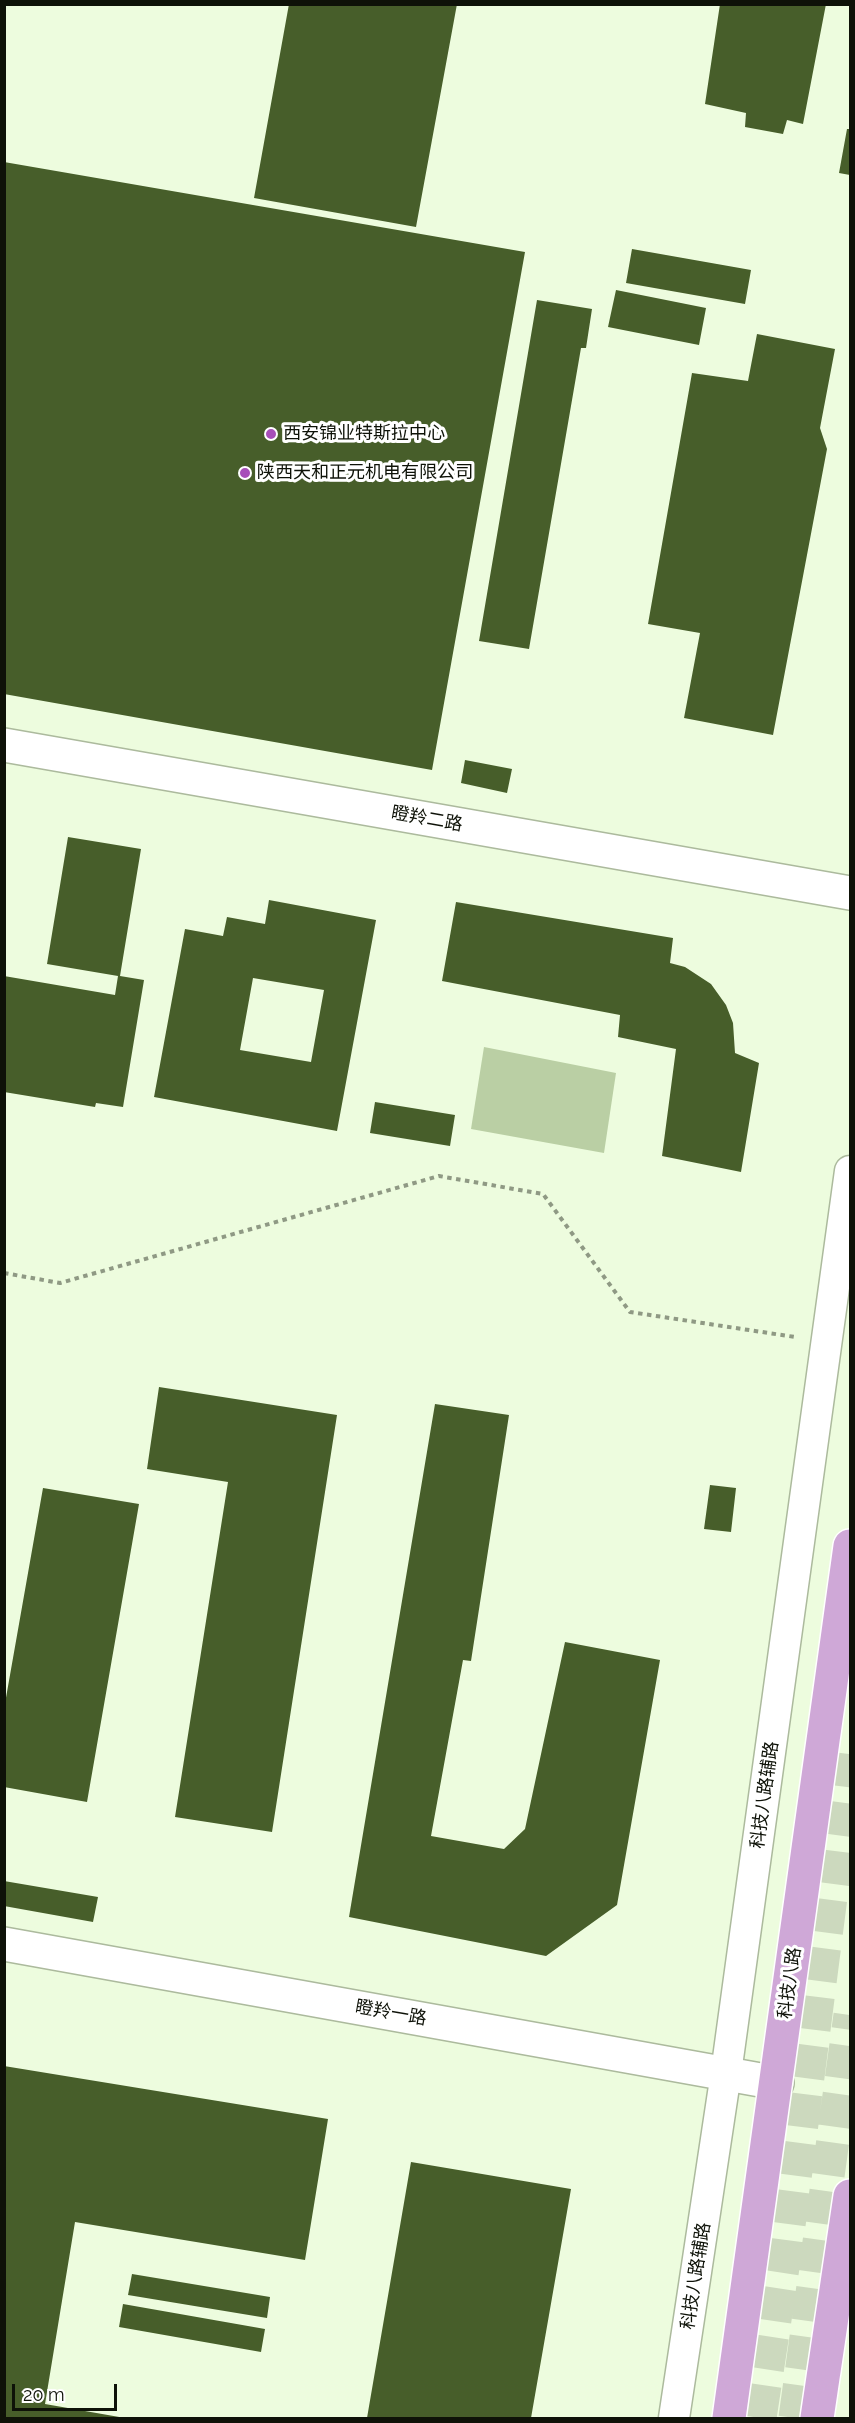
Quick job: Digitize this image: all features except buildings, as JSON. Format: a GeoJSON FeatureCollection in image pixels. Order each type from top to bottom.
{"type":"FeatureCollection","features":[{"type":"Feature","properties":{"kind":"main road","name":"科技八路"},"geometry":{"type":"LineString","coordinates":[[729,2418],[850,1546]]}},
{"type":"Feature","properties":{"kind":"main road"},"geometry":{"type":"LineString","coordinates":[[817,2418],[850,2196]]}},
{"type":"Feature","properties":{"kind":"street","name":"瞪羚二路"},"geometry":{"type":"LineString","coordinates":[[4,745],[850,893]]}},
{"type":"Feature","properties":{"kind":"street","name":"科技八路辅路"},"geometry":{"type":"LineString","coordinates":[[674,2418],[726,2073],[850,1171]]}},
{"type":"Feature","properties":{"kind":"street","name":"瞪羚一路"},"geometry":{"type":"LineString","coordinates":[[4,1944],[777,2082]]}},
{"type":"Feature","properties":{"kind":"path"},"geometry":{"type":"LineString","coordinates":[[4,1273],[60,1283],[439,1176],[543,1194],[630,1312],[827,1342]]}},
{"type":"Feature","properties":{"kind":"green space"},"geometry":{"type":"Polygon","coordinates":[[[484,1047],[616,1073],[604,1153],[471,1129],[484,1047]]]}},
{"type":"Feature","properties":{"kind":"tunnel"},"geometry":{"type":"LineString","coordinates":[[760,2418],[787,2241],[850,1748]]}},
{"type":"Feature","properties":{"kind":"tunnel"},"geometry":{"type":"LineString","coordinates":[[795,2418],[850,2015]]}},
{"type":"Feature","properties":{"kind":"place","name":"西安锦业特斯拉中心"},"geometry":{"type":"Point","coordinates":[271,434]}},
{"type":"Feature","properties":{"kind":"place","name":"陕西天和正元机电有限公司"},"geometry":{"type":"Point","coordinates":[245,473]}}]}
